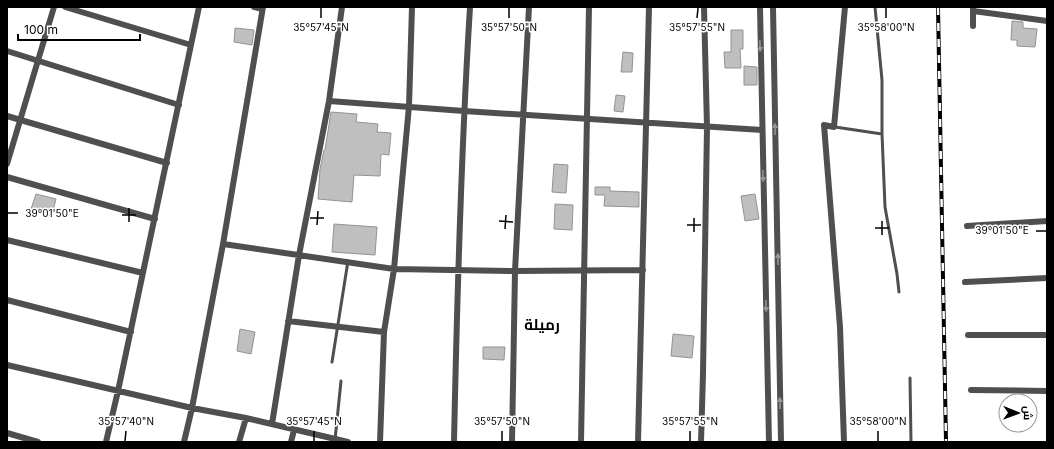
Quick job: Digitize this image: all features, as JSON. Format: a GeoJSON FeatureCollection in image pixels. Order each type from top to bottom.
{"type":"FeatureCollection","features":[{"type":"Feature","properties":{"kind":"street"},"geometry":{"type":"LineString","coordinates":[[7,164],[54,7]]}},
{"type":"Feature","properties":{"kind":"street"},"geometry":{"type":"LineString","coordinates":[[66,7],[191,45]]}},
{"type":"Feature","properties":{"kind":"street"},"geometry":{"type":"LineString","coordinates":[[106,442],[131,332],[199,7]]}},
{"type":"Feature","properties":{"kind":"street"},"geometry":{"type":"LineString","coordinates":[[184,442],[192,408],[223,244],[262,8],[254,7]]}},
{"type":"Feature","properties":{"kind":"street"},"geometry":{"type":"LineString","coordinates":[[272,424],[299,255],[329,101],[342,7]]}},
{"type":"Feature","properties":{"kind":"street"},"geometry":{"type":"LineString","coordinates":[[380,442],[384,332],[394,269],[409,106],[412,7]]}},
{"type":"Feature","properties":{"kind":"street"},"geometry":{"type":"LineString","coordinates":[[454,442],[458,270],[464,112],[470,7]]}},
{"type":"Feature","properties":{"kind":"street"},"geometry":{"type":"LineString","coordinates":[[512,442],[515,271],[530,7]]}},
{"type":"Feature","properties":{"kind":"street"},"geometry":{"type":"LineString","coordinates":[[581,442],[589,7]]}},
{"type":"Feature","properties":{"kind":"street"},"geometry":{"type":"LineString","coordinates":[[638,442],[649,7]]}},
{"type":"Feature","properties":{"kind":"street"},"geometry":{"type":"LineString","coordinates":[[701,442],[707,127],[704,7]]}},
{"type":"Feature","properties":{"kind":"street"},"geometry":{"type":"LineString","coordinates":[[760,7],[769,442]]}},
{"type":"Feature","properties":{"kind":"street"},"geometry":{"type":"LineString","coordinates":[[773,7],[781,442]]}},
{"type":"Feature","properties":{"kind":"street"},"geometry":{"type":"LineString","coordinates":[[844,442],[840,327],[824,126],[834,127],[845,7]]}},
{"type":"Feature","properties":{"kind":"street"},"geometry":{"type":"LineString","coordinates":[[973,26],[973,9],[1047,21]]}},
{"type":"Feature","properties":{"kind":"street"},"geometry":{"type":"LineString","coordinates":[[7,51],[179,105]]}},
{"type":"Feature","properties":{"kind":"street"},"geometry":{"type":"LineString","coordinates":[[329,101],[409,106],[464,112],[762,130]]}},
{"type":"Feature","properties":{"kind":"street"},"geometry":{"type":"LineString","coordinates":[[7,116],[167,163]]}},
{"type":"Feature","properties":{"kind":"street"},"geometry":{"type":"LineString","coordinates":[[7,177],[155,218]]}},
{"type":"Feature","properties":{"kind":"street"},"geometry":{"type":"LineString","coordinates":[[967,226],[1047,221]]}},
{"type":"Feature","properties":{"kind":"street"},"geometry":{"type":"LineString","coordinates":[[7,240],[143,273]]}},
{"type":"Feature","properties":{"kind":"street"},"geometry":{"type":"LineString","coordinates":[[223,244],[394,269],[515,271],[643,270]]}},
{"type":"Feature","properties":{"kind":"street"},"geometry":{"type":"LineString","coordinates":[[965,282],[1047,278]]}},
{"type":"Feature","properties":{"kind":"street"},"geometry":{"type":"LineString","coordinates":[[7,300],[131,332]]}},
{"type":"Feature","properties":{"kind":"street"},"geometry":{"type":"LineString","coordinates":[[288,321],[384,332]]}},
{"type":"Feature","properties":{"kind":"street"},"geometry":{"type":"LineString","coordinates":[[968,335],[1047,335]]}},
{"type":"Feature","properties":{"kind":"street"},"geometry":{"type":"LineString","coordinates":[[7,365],[192,408],[246,418],[344,442]]}},
{"type":"Feature","properties":{"kind":"street"},"geometry":{"type":"LineString","coordinates":[[972,390],[1047,390]]}},
{"type":"Feature","properties":{"kind":"street"},"geometry":{"type":"LineString","coordinates":[[239,442],[246,418]]}},
{"type":"Feature","properties":{"kind":"street"},"geometry":{"type":"LineString","coordinates":[[291,442],[294,430]]}},
{"type":"Feature","properties":{"kind":"street"},"geometry":{"type":"LineString","coordinates":[[7,433],[38,442]]}},
{"type":"Feature","properties":{"kind":"lane"},"geometry":{"type":"LineString","coordinates":[[875,7],[882,80],[882,134],[885,207],[898,274],[899,292]]}},
{"type":"Feature","properties":{"kind":"lane"},"geometry":{"type":"LineString","coordinates":[[834,127],[882,134]]}},
{"type":"Feature","properties":{"kind":"lane"},"geometry":{"type":"LineString","coordinates":[[332,362],[348,262]]}},
{"type":"Feature","properties":{"kind":"lane"},"geometry":{"type":"LineString","coordinates":[[910,378],[911,442]]}},
{"type":"Feature","properties":{"kind":"lane"},"geometry":{"type":"LineString","coordinates":[[335,440],[341,381]]}},
{"type":"Feature","properties":{"kind":"building"},"geometry":{"type":"Polygon","coordinates":[[[1012,21],[1023,22],[1023,28],[1037,29],[1035,47],[1017,46],[1017,40],[1011,40],[1012,21]]]}},
{"type":"Feature","properties":{"kind":"building"},"geometry":{"type":"Polygon","coordinates":[[[235,28],[254,30],[252,45],[234,42],[235,28]]]}},
{"type":"Feature","properties":{"kind":"building"},"geometry":{"type":"Polygon","coordinates":[[[731,30],[743,30],[743,49],[740,49],[741,68],[725,68],[724,52],[731,52],[731,30]]]}},
{"type":"Feature","properties":{"kind":"building"},"geometry":{"type":"Polygon","coordinates":[[[623,52],[633,53],[632,72],[621,72],[623,52]]]}},
{"type":"Feature","properties":{"kind":"building"},"geometry":{"type":"Polygon","coordinates":[[[744,66],[757,67],[757,85],[744,85],[744,66]]]}},
{"type":"Feature","properties":{"kind":"building"},"geometry":{"type":"Polygon","coordinates":[[[616,95],[625,96],[623,112],[614,111],[616,95]]]}},
{"type":"Feature","properties":{"kind":"building"},"geometry":{"type":"Polygon","coordinates":[[[331,112],[357,114],[356,122],[378,124],[377,132],[391,133],[389,155],[381,154],[380,176],[354,175],[352,202],[318,199],[320,169],[325,150],[331,112]]]}},
{"type":"Feature","properties":{"kind":"building"},"geometry":{"type":"Polygon","coordinates":[[[554,164],[568,165],[566,193],[552,192],[554,164]]]}},
{"type":"Feature","properties":{"kind":"building"},"geometry":{"type":"Polygon","coordinates":[[[595,187],[610,187],[610,191],[639,192],[639,207],[604,206],[605,195],[595,195],[595,187]]]}},
{"type":"Feature","properties":{"kind":"building"},"geometry":{"type":"Polygon","coordinates":[[[36,194],[56,199],[52,215],[31,209],[36,194]]]}},
{"type":"Feature","properties":{"kind":"building"},"geometry":{"type":"Polygon","coordinates":[[[755,194],[759,219],[745,221],[741,196],[755,194]]]}},
{"type":"Feature","properties":{"kind":"building"},"geometry":{"type":"Polygon","coordinates":[[[555,204],[573,205],[572,230],[554,229],[555,204]]]}},
{"type":"Feature","properties":{"kind":"building"},"geometry":{"type":"Polygon","coordinates":[[[334,224],[377,227],[375,255],[332,252],[334,224]]]}},
{"type":"Feature","properties":{"kind":"building"},"geometry":{"type":"Polygon","coordinates":[[[240,329],[255,332],[251,354],[237,351],[240,329]]]}},
{"type":"Feature","properties":{"kind":"building"},"geometry":{"type":"Polygon","coordinates":[[[673,334],[694,336],[692,358],[671,356],[673,334]]]}},
{"type":"Feature","properties":{"kind":"building"},"geometry":{"type":"Polygon","coordinates":[[[483,347],[505,347],[504,360],[483,359],[483,347]]]}},
{"type":"Feature","properties":{"kind":"railway"},"geometry":{"type":"LineString","coordinates":[[938,7],[946,442]]}},
{"type":"Feature","properties":{"kind":"district","name":"رميلة"},"geometry":{"type":"Point","coordinates":[542,325]}}]}
